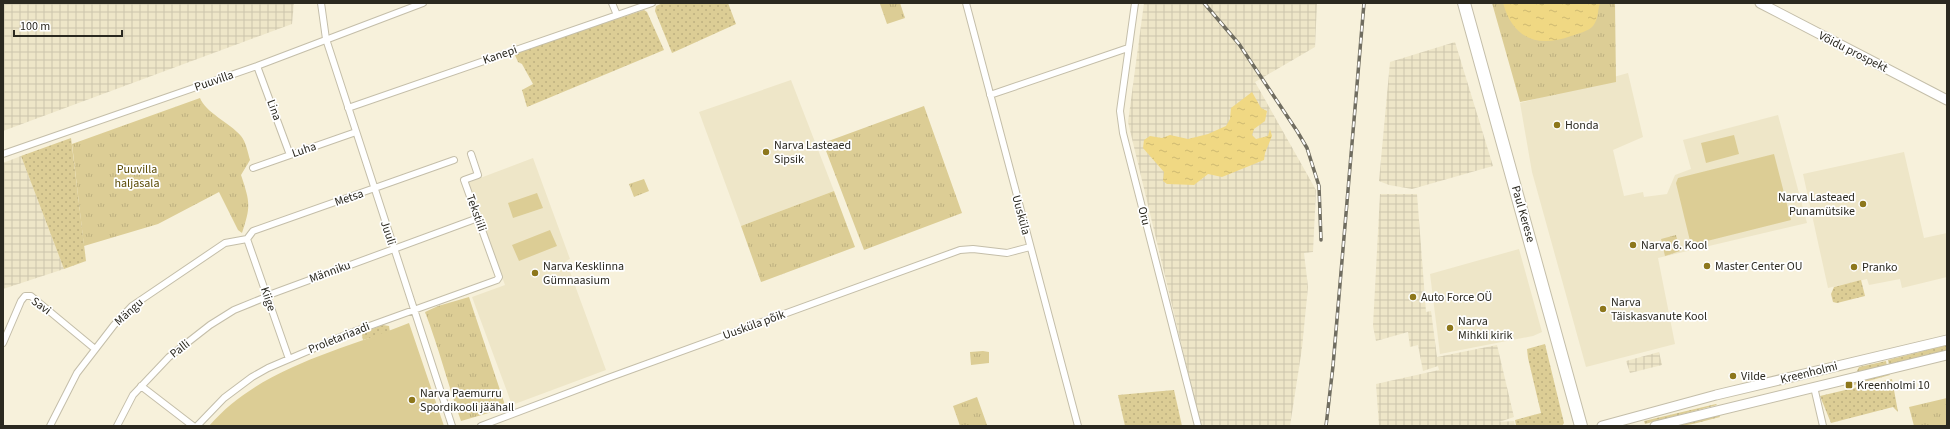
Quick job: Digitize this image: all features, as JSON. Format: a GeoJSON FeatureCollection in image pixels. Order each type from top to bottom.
{"type":"FeatureCollection","features":[{"type":"Feature","properties":{"kind":"highway","name":"Paul Kerese"},"geometry":{"type":"LineString","coordinates":[[1464,3],[1581,426]]}},
{"type":"Feature","properties":{"kind":"main road","name":"Võidu prospekt"},"geometry":{"type":"LineString","coordinates":[[1760,3],[1947,100]]}},
{"type":"Feature","properties":{"kind":"main road","name":"Kreenholmi"},"geometry":{"type":"LineString","coordinates":[[1602,426],[1716,395],[1947,340]]}},
{"type":"Feature","properties":{"kind":"main road","name":"Kreenholmi"},"geometry":{"type":"LineString","coordinates":[[1655,426],[1947,355]]}},
{"type":"Feature","properties":{"kind":"street","name":"Juuli"},"geometry":{"type":"LineString","coordinates":[[321,3],[326,39],[393,249],[452,426]]}},
{"type":"Feature","properties":{"kind":"street","name":"Puuvilla"},"geometry":{"type":"LineString","coordinates":[[3,154],[257,66],[423,3]]}},
{"type":"Feature","properties":{"kind":"street"},"geometry":{"type":"LineString","coordinates":[[612,3],[617,15]]}},
{"type":"Feature","properties":{"kind":"street","name":"Kanepi"},"geometry":{"type":"LineString","coordinates":[[348,108],[652,3]]}},
{"type":"Feature","properties":{"kind":"street","name":"Uusküla"},"geometry":{"type":"LineString","coordinates":[[966,3],[1078,426]]}},
{"type":"Feature","properties":{"kind":"street","name":"Oru"},"geometry":{"type":"LineString","coordinates":[[1135,3],[1120,111],[1123,133],[1198,426]]}},
{"type":"Feature","properties":{"kind":"street"},"geometry":{"type":"LineString","coordinates":[[990,94],[1128,48]]}},
{"type":"Feature","properties":{"kind":"street","name":"Lina"},"geometry":{"type":"LineString","coordinates":[[257,66],[290,155]]}},
{"type":"Feature","properties":{"kind":"street","name":"Luha"},"geometry":{"type":"LineString","coordinates":[[253,168],[356,132]]}},
{"type":"Feature","properties":{"kind":"street","name":"Tekstiili"},"geometry":{"type":"LineString","coordinates":[[470,154],[478,175],[464,180],[499,277],[497,280]]}},
{"type":"Feature","properties":{"kind":"street","name":"Metsa"},"geometry":{"type":"LineString","coordinates":[[247,239],[253,231],[454,160]]}},
{"type":"Feature","properties":{"kind":"street","name":"Männiku"},"geometry":{"type":"LineString","coordinates":[[266,296],[478,218]]}},
{"type":"Feature","properties":{"kind":"street","name":"Kiige"},"geometry":{"type":"LineString","coordinates":[[247,239],[289,359]]}},
{"type":"Feature","properties":{"kind":"street","name":"Mängu"},"geometry":{"type":"LineString","coordinates":[[50,426],[77,373],[114,325],[132,306],[225,243],[247,239]]}},
{"type":"Feature","properties":{"kind":"street","name":"Uusküla põik"},"geometry":{"type":"LineString","coordinates":[[481,426],[608,378],[960,250],[973,249],[1008,253],[1030,247]]}},
{"type":"Feature","properties":{"kind":"street","name":"Proletariaadi"},"geometry":{"type":"LineString","coordinates":[[197,426],[212,409],[238,387],[268,368],[350,333],[497,280]]}},
{"type":"Feature","properties":{"kind":"street","name":"Savi"},"geometry":{"type":"LineString","coordinates":[[3,343],[21,301],[25,296],[31,296],[95,350]]}},
{"type":"Feature","properties":{"kind":"street","name":"Palli"},"geometry":{"type":"LineString","coordinates":[[117,426],[133,395],[168,358],[210,325],[234,310],[266,296]]}},
{"type":"Feature","properties":{"kind":"street"},"geometry":{"type":"LineString","coordinates":[[141,386],[193,426]]}},
{"type":"Feature","properties":{"kind":"street"},"geometry":{"type":"LineString","coordinates":[[1814,387],[1823,426]]}},
{"type":"Feature","properties":{"kind":"shaded area"},"geometry":{"type":"Polygon","coordinates":[[[3,3],[294,3],[292,24],[3,131],[3,3]]]}},
{"type":"Feature","properties":{"kind":"shaded area"},"geometry":{"type":"Polygon","coordinates":[[[1144,3],[1317,3],[1315,47],[1255,82],[1316,190],[1313,252],[1304,253],[1308,287],[1302,348],[1290,426],[1201,426],[1128,122],[1144,3]]]}},
{"type":"Feature","properties":{"kind":"shaded area"},"geometry":{"type":"Polygon","coordinates":[[[1455,42],[1493,166],[1412,189],[1389,185],[1379,181],[1390,62],[1455,42]]]}},
{"type":"Feature","properties":{"kind":"shaded area","name":"Narva 6. Kool"},"geometry":{"type":"Polygon","coordinates":[[[1628,73],[1643,137],[1613,150],[1624,196],[1643,192],[1644,197],[1667,194],[1675,175],[1691,169],[1683,140],[1778,115],[1807,223],[1658,258],[1675,344],[1586,367],[1532,172],[1520,103],[1628,73]]]}},
{"type":"Feature","properties":{"kind":"shaded area","name":"Narva Lasteaed Sipsik"},"geometry":{"type":"Polygon","coordinates":[[[791,80],[834,191],[741,226],[699,112],[791,80]]]}},
{"type":"Feature","properties":{"kind":"shaded area","name":"Narva Lasteaed Punamütsike"},"geometry":{"type":"Polygon","coordinates":[[[1904,152],[1924,238],[1947,233],[1947,277],[1902,288],[1900,279],[1869,285],[1867,279],[1828,288],[1803,174],[1904,152]]]}},
{"type":"Feature","properties":{"kind":"shaded area"},"geometry":{"type":"Polygon","coordinates":[[[21,156],[64,269],[3,289],[3,163],[21,156]]]}},
{"type":"Feature","properties":{"kind":"shaded area","name":"Narva Kesklinna Gümnaasium"},"geometry":{"type":"Polygon","coordinates":[[[533,158],[570,259],[566,261],[606,370],[512,405],[472,297],[505,285],[467,183],[533,158]]]}},
{"type":"Feature","properties":{"kind":"shaded area"},"geometry":{"type":"Polygon","coordinates":[[[1380,194],[1417,194],[1426,312],[1431,311],[1437,357],[1497,345],[1514,417],[1499,422],[1514,421],[1515,426],[1379,426],[1376,384],[1439,370],[1438,366],[1423,371],[1418,345],[1410,347],[1408,332],[1376,341],[1373,326],[1380,194]]]}},
{"type":"Feature","properties":{"kind":"shaded area"},"geometry":{"type":"Polygon","coordinates":[[[1519,249],[1542,332],[1533,336],[1440,354],[1430,274],[1519,249]]]}},
{"type":"Feature","properties":{"kind":"shaded area"},"geometry":{"type":"Polygon","coordinates":[[[1659,352],[1662,365],[1630,373],[1626,361],[1659,352]]]}},
{"type":"Feature","properties":{"kind":"green space"},"geometry":{"type":"Polygon","coordinates":[[[663,3],[728,3],[736,24],[672,53],[655,11],[656,6],[663,3]]]}},
{"type":"Feature","properties":{"kind":"green space"},"geometry":{"type":"Polygon","coordinates":[[[900,3],[905,18],[887,24],[880,4],[900,3]]]}},
{"type":"Feature","properties":{"kind":"green space"},"geometry":{"type":"Polygon","coordinates":[[[1492,3],[1615,3],[1616,82],[1520,102],[1492,3]]]}},
{"type":"Feature","properties":{"kind":"green space"},"geometry":{"type":"Polygon","coordinates":[[[644,10],[647,12],[664,50],[527,107],[522,90],[533,84],[522,64],[518,62],[514,53],[644,10]]]}},
{"type":"Feature","properties":{"kind":"green space","name":"Puuvilla haljasala"},"geometry":{"type":"Polygon","coordinates":[[[200,98],[212,113],[241,136],[247,148],[250,160],[241,175],[248,198],[248,210],[242,233],[238,230],[219,192],[158,224],[84,246],[72,144],[200,98]]]}},
{"type":"Feature","properties":{"kind":"green space"},"geometry":{"type":"Polygon","coordinates":[[[924,106],[962,213],[864,250],[823,143],[924,106]]]}},
{"type":"Feature","properties":{"kind":"green space"},"geometry":{"type":"Polygon","coordinates":[[[1734,135],[1739,154],[1706,163],[1701,143],[1734,135]]]}},
{"type":"Feature","properties":{"kind":"green space"},"geometry":{"type":"Polygon","coordinates":[[[71,138],[86,261],[64,269],[21,156],[71,138]]]}},
{"type":"Feature","properties":{"kind":"green space"},"geometry":{"type":"Polygon","coordinates":[[[1774,154],[1791,220],[1691,245],[1676,183],[1678,178],[1774,154]]]}},
{"type":"Feature","properties":{"kind":"green space"},"geometry":{"type":"Polygon","coordinates":[[[644,179],[649,191],[634,197],[629,184],[644,179]]]}},
{"type":"Feature","properties":{"kind":"green space"},"geometry":{"type":"Polygon","coordinates":[[[834,191],[855,247],[761,282],[741,226],[834,191]]]}},
{"type":"Feature","properties":{"kind":"green space"},"geometry":{"type":"Polygon","coordinates":[[[537,193],[543,208],[513,218],[508,203],[537,193]]]}},
{"type":"Feature","properties":{"kind":"green space"},"geometry":{"type":"Polygon","coordinates":[[[550,230],[557,246],[519,261],[512,245],[550,230]]]}},
{"type":"Feature","properties":{"kind":"green space"},"geometry":{"type":"Polygon","coordinates":[[[1676,235],[1680,251],[1665,256],[1661,239],[1676,235]]]}},
{"type":"Feature","properties":{"kind":"green space"},"geometry":{"type":"Polygon","coordinates":[[[1861,280],[1865,296],[1837,303],[1833,302],[1831,294],[1834,287],[1861,280]]]}},
{"type":"Feature","properties":{"kind":"green space"},"geometry":{"type":"Polygon","coordinates":[[[469,297],[506,408],[461,421],[425,312],[438,306],[469,297]]]}},
{"type":"Feature","properties":{"kind":"green space"},"geometry":{"type":"Polygon","coordinates":[[[409,323],[444,426],[209,426],[229,406],[252,389],[276,375],[329,352],[409,323]]]}},
{"type":"Feature","properties":{"kind":"green space"},"geometry":{"type":"Polygon","coordinates":[[[383,325],[389,326],[390,332],[363,340],[362,335],[364,332],[383,325]]]}},
{"type":"Feature","properties":{"kind":"green space"},"geometry":{"type":"Polygon","coordinates":[[[1545,344],[1564,423],[1562,426],[1516,425],[1515,420],[1541,413],[1527,349],[1545,344]]]}},
{"type":"Feature","properties":{"kind":"green space"},"geometry":{"type":"Polygon","coordinates":[[[1947,345],[1947,351],[1889,365],[1888,360],[1947,345]]]}},
{"type":"Feature","properties":{"kind":"green space"},"geometry":{"type":"Polygon","coordinates":[[[970,352],[989,352],[989,363],[971,365],[970,352]]]}},
{"type":"Feature","properties":{"kind":"green space"},"geometry":{"type":"Polygon","coordinates":[[[1886,361],[1887,366],[1859,372],[1857,371],[1859,367],[1886,361]]]}},
{"type":"Feature","properties":{"kind":"green space"},"geometry":{"type":"Polygon","coordinates":[[[1889,373],[1890,375],[1854,385],[1854,382],[1889,373]]]}},
{"type":"Feature","properties":{"kind":"green space"},"geometry":{"type":"Polygon","coordinates":[[[1892,379],[1898,412],[1893,407],[1831,423],[1820,396],[1892,379]]]}},
{"type":"Feature","properties":{"kind":"green space"},"geometry":{"type":"Polygon","coordinates":[[[1174,390],[1182,426],[1125,426],[1118,395],[1174,390]]]}},
{"type":"Feature","properties":{"kind":"green space"},"geometry":{"type":"Polygon","coordinates":[[[977,397],[987,425],[960,426],[953,406],[977,397]]]}},
{"type":"Feature","properties":{"kind":"green space"},"geometry":{"type":"Polygon","coordinates":[[[1947,398],[1947,426],[1914,426],[1909,407],[1947,398]]]}},
{"type":"Feature","properties":{"kind":"green space"},"geometry":{"type":"Polygon","coordinates":[[[1717,405],[1645,424],[1644,421],[1717,405]]]}},
{"type":"Feature","properties":{"kind":"green space"},"geometry":{"type":"Polygon","coordinates":[[[1719,415],[1720,417],[1697,423],[1674,426],[1719,415]]]}},
{"type":"Feature","properties":{"kind":"water"},"geometry":{"type":"Polygon","coordinates":[[[1503,3],[1600,3],[1596,20],[1591,28],[1559,40],[1548,41],[1528,38],[1520,32],[1513,25],[1507,15],[1503,3]]]}},
{"type":"Feature","properties":{"kind":"water"},"geometry":{"type":"Polygon","coordinates":[[[1252,92],[1261,108],[1267,111],[1265,121],[1254,129],[1252,135],[1256,139],[1268,136],[1270,129],[1272,136],[1265,153],[1264,160],[1222,177],[1208,174],[1194,185],[1167,184],[1163,181],[1164,172],[1143,148],[1144,140],[1150,136],[1162,138],[1170,135],[1188,139],[1208,134],[1226,126],[1230,119],[1231,108],[1252,92]]]}},
{"type":"Feature","properties":{"kind":"railway"},"geometry":{"type":"LineString","coordinates":[[1204,3],[1239,44],[1307,148],[1319,186],[1321,240]]}},
{"type":"Feature","properties":{"kind":"railway"},"geometry":{"type":"LineString","coordinates":[[1326,426],[1333,366],[1364,3]]}},
{"type":"Feature","properties":{"kind":"place","name":"Honda"},"geometry":{"type":"Point","coordinates":[1557,125]}},
{"type":"Feature","properties":{"kind":"place","name":"Narva Lasteaed Sipsik"},"geometry":{"type":"Point","coordinates":[766,152]}},
{"type":"Feature","properties":{"kind":"place","name":"Narva Lasteaed Punamütsike"},"geometry":{"type":"Point","coordinates":[1863,204]}},
{"type":"Feature","properties":{"kind":"place","name":"Narva 6. Kool"},"geometry":{"type":"Point","coordinates":[1633,245]}},
{"type":"Feature","properties":{"kind":"place","name":"Master Center OU"},"geometry":{"type":"Point","coordinates":[1707,266]}},
{"type":"Feature","properties":{"kind":"place","name":"Pranko"},"geometry":{"type":"Point","coordinates":[1854,267]}},
{"type":"Feature","properties":{"kind":"place","name":"Narva Kesklinna Gümnaasium"},"geometry":{"type":"Point","coordinates":[535,273]}},
{"type":"Feature","properties":{"kind":"place","name":"Auto Force OÜ"},"geometry":{"type":"Point","coordinates":[1413,297]}},
{"type":"Feature","properties":{"kind":"place","name":"Narva Täiskasvanute Kool"},"geometry":{"type":"Point","coordinates":[1603,309]}},
{"type":"Feature","properties":{"kind":"place","name":"Narva Mihkli kirik"},"geometry":{"type":"Point","coordinates":[1450,328]}},
{"type":"Feature","properties":{"kind":"place","name":"Vilde"},"geometry":{"type":"Point","coordinates":[1733,376]}},
{"type":"Feature","properties":{"kind":"place","name":"Kreenholmi 10"},"geometry":{"type":"Point","coordinates":[1849,385]}},
{"type":"Feature","properties":{"kind":"place","name":"Narva Paemurru Spordikooli jäähall"},"geometry":{"type":"Point","coordinates":[412,400]}}]}
